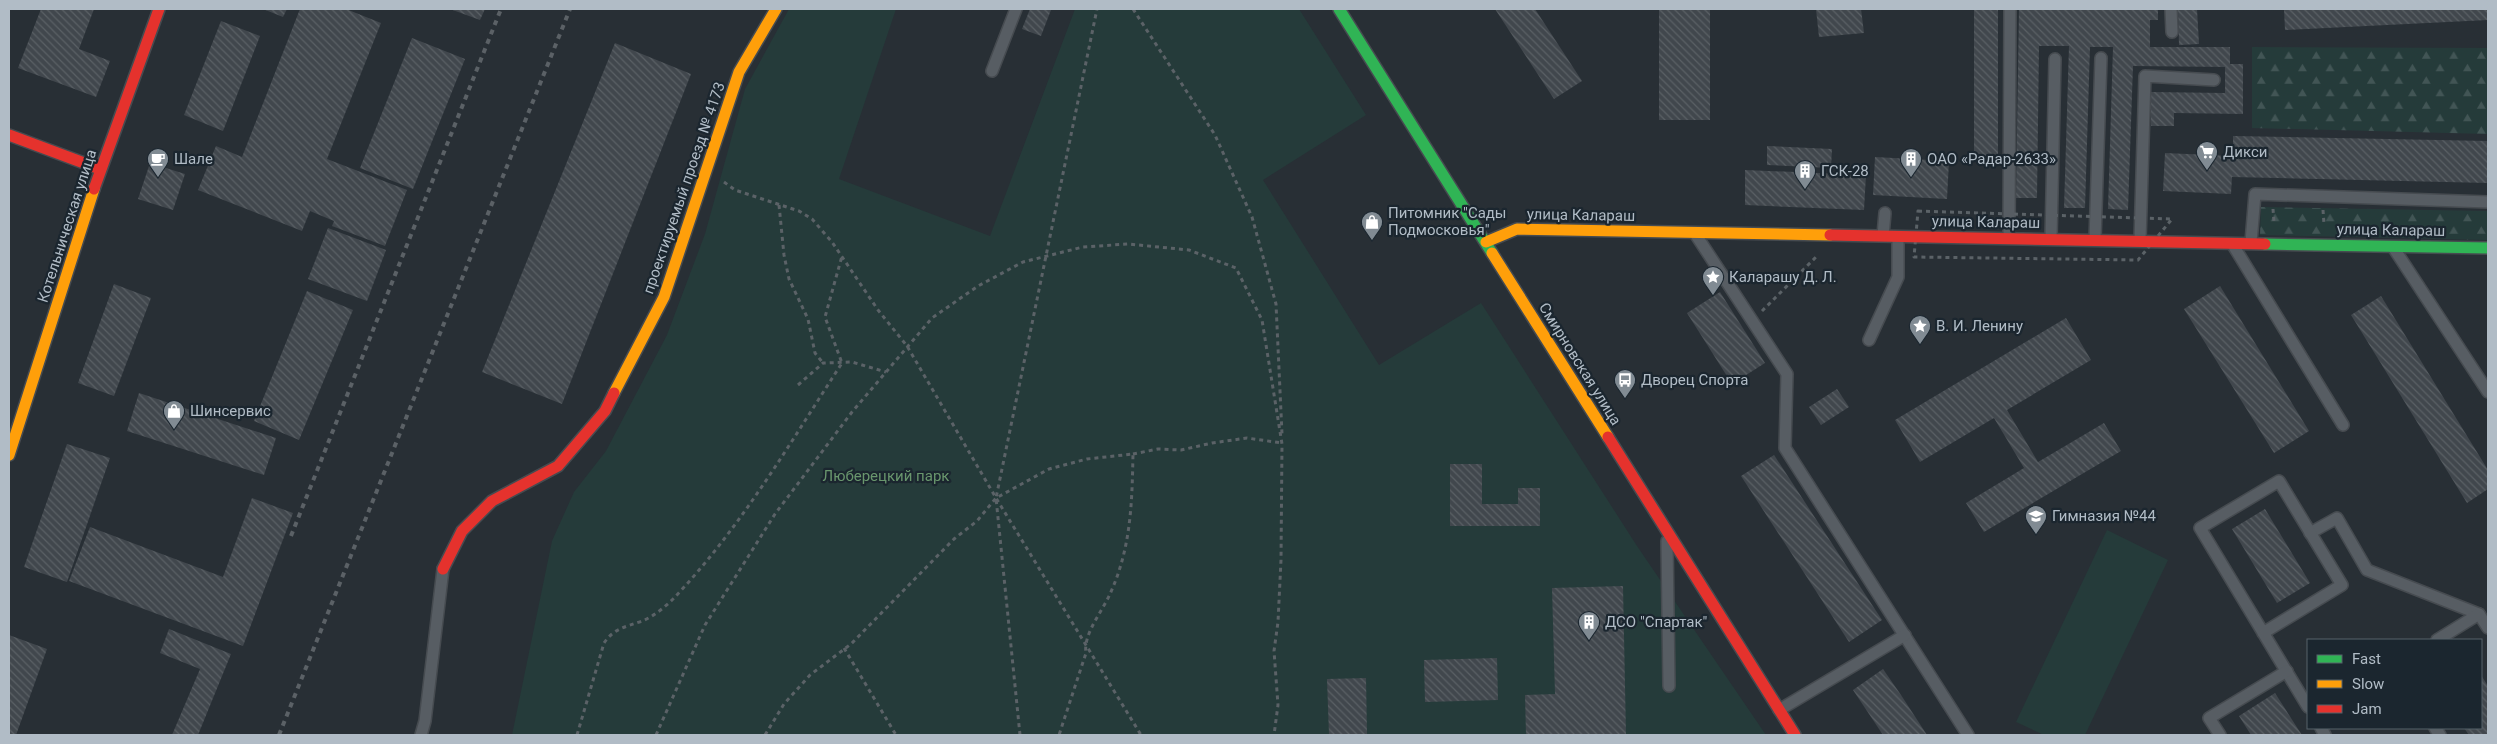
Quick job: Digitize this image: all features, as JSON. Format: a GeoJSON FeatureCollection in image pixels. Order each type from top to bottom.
{"type":"FeatureCollection","features":[{"type":"Feature","properties":{"kind":"street","name":"Котельническая улица"},"geometry":{"type":"LineString","coordinates":[[9,455],[100,169],[159,9]]}},
{"type":"Feature","properties":{"kind":"street","name":"проектируемый проезд № 4173"},"geometry":{"type":"LineString","coordinates":[[443,569],[462,531],[468,525],[492,502],[558,466],[604,411],[664,297],[740,72],[776,9]]}},
{"type":"Feature","properties":{"kind":"street","name":"Смирновская улица"},"geometry":{"type":"LineString","coordinates":[[1340,9],[1795,735]]}},
{"type":"Feature","properties":{"kind":"street"},"geometry":{"type":"LineString","coordinates":[[9,135],[100,169]]}},
{"type":"Feature","properties":{"kind":"street","name":"улица Калараш"},"geometry":{"type":"LineString","coordinates":[[1486,242],[1517,229],[2009,237],[2488,248]]}},
{"type":"Feature","properties":{"kind":"lane"},"geometry":{"type":"LineString","coordinates":[[992,71],[1016,9]]}},
{"type":"Feature","properties":{"kind":"lane"},"geometry":{"type":"LineString","coordinates":[[2009,237],[2010,9]]}},
{"type":"Feature","properties":{"kind":"lane"},"geometry":{"type":"LineString","coordinates":[[2171,9],[2172,32]]}},
{"type":"Feature","properties":{"kind":"lane"},"geometry":{"type":"LineString","coordinates":[[2095,239],[2101,58]]}},
{"type":"Feature","properties":{"kind":"lane"},"geometry":{"type":"LineString","coordinates":[[2051,238],[2055,59]]}},
{"type":"Feature","properties":{"kind":"lane"},"geometry":{"type":"LineString","coordinates":[[2140,240],[2145,76],[2214,80]]}},
{"type":"Feature","properties":{"kind":"lane"},"geometry":{"type":"LineString","coordinates":[[2251,242],[2255,194],[2488,202]]}},
{"type":"Feature","properties":{"kind":"lane"},"geometry":{"type":"LineString","coordinates":[[1883,235],[1885,213]]}},
{"type":"Feature","properties":{"kind":"lane"},"geometry":{"type":"LineString","coordinates":[[1693,231],[1787,374],[1785,448],[1968,735]]}},
{"type":"Feature","properties":{"kind":"lane"},"geometry":{"type":"LineString","coordinates":[[1869,340],[1898,277],[1898,235]]}},
{"type":"Feature","properties":{"kind":"lane"},"geometry":{"type":"LineString","coordinates":[[2231,242],[2344,425]]}},
{"type":"Feature","properties":{"kind":"lane"},"geometry":{"type":"LineString","coordinates":[[2392,245],[2488,392]]}},
{"type":"Feature","properties":{"kind":"lane"},"geometry":{"type":"LineString","coordinates":[[2263,633],[2342,585],[2279,481],[2200,528],[2263,633],[2307,705]]}},
{"type":"Feature","properties":{"kind":"lane"},"geometry":{"type":"LineString","coordinates":[[2310,534],[2337,518],[2367,570],[2479,614],[2488,628]]}},
{"type":"Feature","properties":{"kind":"lane"},"geometry":{"type":"LineString","coordinates":[[1667,532],[1669,686]]}},
{"type":"Feature","properties":{"kind":"lane"},"geometry":{"type":"LineString","coordinates":[[420,735],[425,721],[443,569]]}},
{"type":"Feature","properties":{"kind":"lane"},"geometry":{"type":"LineString","coordinates":[[2439,639],[2479,614]]}},
{"type":"Feature","properties":{"kind":"lane"},"geometry":{"type":"LineString","coordinates":[[1779,710],[1905,635]]}},
{"type":"Feature","properties":{"kind":"lane"},"geometry":{"type":"LineString","coordinates":[[2220,735],[2209,718],[2286,671]]}},
{"type":"Feature","properties":{"kind":"path"},"geometry":{"type":"LineString","coordinates":[[1020,735],[996,498],[1097,9]]}},
{"type":"Feature","properties":{"kind":"path"},"geometry":{"type":"LineString","coordinates":[[1132,9],[1215,135],[1252,217],[1276,304],[1283,416],[1281,560],[1278,622],[1274,651],[1278,705],[1274,735]]}},
{"type":"Feature","properties":{"kind":"path"},"geometry":{"type":"LineString","coordinates":[[704,174],[721,180],[735,190],[799,211],[812,219],[832,242],[878,310],[907,346],[996,498],[1140,735]]}},
{"type":"Feature","properties":{"kind":"path"},"geometry":{"type":"LineString","coordinates":[[779,205],[784,256],[789,279],[808,319],[815,353],[823,363]]}},
{"type":"Feature","properties":{"kind":"path"},"geometry":{"type":"LineString","coordinates":[[656,735],[705,626],[775,514],[852,412],[932,318],[978,286],[1023,262],[1083,247],[1128,244],[1189,250],[1236,268],[1262,320],[1282,444]]}},
{"type":"Feature","properties":{"kind":"path"},"geometry":{"type":"LineString","coordinates":[[1752,321],[1818,255]]}},
{"type":"Feature","properties":{"kind":"path"},"geometry":{"type":"LineString","coordinates":[[842,256],[825,317],[842,363]]}},
{"type":"Feature","properties":{"kind":"path"},"geometry":{"type":"LineString","coordinates":[[798,385],[823,363],[852,362],[886,372]]}},
{"type":"Feature","properties":{"kind":"path"},"geometry":{"type":"LineString","coordinates":[[577,735],[604,643],[610,634],[624,625],[644,621],[672,600],[715,551],[774,468],[842,363]]}},
{"type":"Feature","properties":{"kind":"path"},"geometry":{"type":"LineString","coordinates":[[764,735],[784,704],[810,676],[844,648],[954,539],[977,521],[996,498],[1049,469],[1087,459],[1158,450],[1181,450],[1247,438],[1282,444]]}},
{"type":"Feature","properties":{"kind":"path"},"geometry":{"type":"LineString","coordinates":[[1059,735],[1086,653],[1085,644],[1111,593],[1127,550],[1132,502],[1133,454]]}},
{"type":"Feature","properties":{"kind":"path"},"geometry":{"type":"LineString","coordinates":[[844,648],[896,735]]}},
{"type":"Feature","properties":{"kind":"green space","name":"Люберецкий парк"},"geometry":{"type":"Polygon","coordinates":[[[789,9],[896,9],[839,179],[990,236],[1075,9],[1299,9],[1366,115],[1263,180],[1379,365],[1481,303],[1637,546],[1766,735],[512,735],[552,541],[574,492],[606,451],[667,335],[705,234],[745,89],[789,9]]]}},
{"type":"Feature","properties":{"kind":"green space"},"geometry":{"type":"Polygon","coordinates":[[[2252,47],[2488,48],[2488,134],[2252,128],[2252,47]]]}},
{"type":"Feature","properties":{"kind":"green space"},"geometry":{"type":"Polygon","coordinates":[[[2261,207],[2488,211],[2488,240],[2260,235],[2261,207]]]}},
{"type":"Feature","properties":{"kind":"green space"},"geometry":{"type":"Polygon","coordinates":[[[2107,530],[2168,560],[2085,735],[2044,735],[2016,722],[2107,530]]]}},
{"type":"Feature","properties":{"kind":"building"},"geometry":{"type":"Polygon","coordinates":[[[41,9],[94,9],[79,49],[110,61],[96,97],[18,68],[41,9]]]}},
{"type":"Feature","properties":{"kind":"building"},"geometry":{"type":"Polygon","coordinates":[[[263,9],[287,9],[283,17],[263,9]]]}},
{"type":"Feature","properties":{"kind":"building"},"geometry":{"type":"Polygon","coordinates":[[[300,9],[346,9],[381,23],[327,159],[407,190],[385,246],[332,226],[334,221],[310,211],[302,231],[198,190],[216,146],[242,157],[300,9]]]}},
{"type":"Feature","properties":{"kind":"building"},"geometry":{"type":"Polygon","coordinates":[[[450,9],[485,9],[480,20],[450,9]]]}},
{"type":"Feature","properties":{"kind":"building"},"geometry":{"type":"Polygon","coordinates":[[[1030,9],[1051,10],[1041,36],[1022,29],[1030,9]]]}},
{"type":"Feature","properties":{"kind":"building"},"geometry":{"type":"Polygon","coordinates":[[[1495,9],[1535,9],[1582,81],[1554,99],[1495,9]]]}},
{"type":"Feature","properties":{"kind":"building"},"geometry":{"type":"Polygon","coordinates":[[[1659,9],[1710,9],[1710,120],[1659,120],[1659,9]]]}},
{"type":"Feature","properties":{"kind":"building"},"geometry":{"type":"Polygon","coordinates":[[[1816,9],[1861,9],[1864,33],[1819,37],[1816,9]]]}},
{"type":"Feature","properties":{"kind":"building"},"geometry":{"type":"Polygon","coordinates":[[[1974,9],[1998,9],[1998,162],[1974,161],[1974,9]]]}},
{"type":"Feature","properties":{"kind":"building"},"geometry":{"type":"Polygon","coordinates":[[[2019,9],[2158,9],[2158,20],[2150,20],[2150,47],[2230,47],[2230,64],[2243,64],[2243,114],[2174,113],[2174,126],[2151,126],[2151,92],[2225,93],[2225,67],[2133,66],[2128,210],[2108,209],[2113,47],[2090,47],[2085,208],[2064,208],[2069,46],[2039,46],[2037,198],[2016,198],[2019,9]]]}},
{"type":"Feature","properties":{"kind":"building"},"geometry":{"type":"Polygon","coordinates":[[[2178,9],[2197,9],[2199,44],[2179,45],[2178,9]]]}},
{"type":"Feature","properties":{"kind":"building"},"geometry":{"type":"Polygon","coordinates":[[[2284,9],[2488,9],[2488,20],[2285,30],[2284,9]]]}},
{"type":"Feature","properties":{"kind":"building"},"geometry":{"type":"Polygon","coordinates":[[[221,21],[260,36],[223,131],[184,115],[221,21]]]}},
{"type":"Feature","properties":{"kind":"building"},"geometry":{"type":"Polygon","coordinates":[[[412,38],[465,59],[413,189],[360,168],[412,38]]]}},
{"type":"Feature","properties":{"kind":"building"},"geometry":{"type":"Polygon","coordinates":[[[615,43],[691,74],[562,404],[482,372],[615,43]]]}},
{"type":"Feature","properties":{"kind":"building"},"geometry":{"type":"Polygon","coordinates":[[[2233,136],[2488,141],[2488,183],[2232,177],[2231,194],[2163,191],[2165,153],[2233,156],[2233,136]]]}},
{"type":"Feature","properties":{"kind":"building"},"geometry":{"type":"Polygon","coordinates":[[[1767,146],[1832,149],[1831,168],[1767,165],[1767,146]]]}},
{"type":"Feature","properties":{"kind":"building","name":"ОАО «Радар-2633»"},"geometry":{"type":"Polygon","coordinates":[[[1875,157],[1949,161],[1947,199],[1873,195],[1875,157]]]}},
{"type":"Feature","properties":{"kind":"building"},"geometry":{"type":"Polygon","coordinates":[[[150,163],[185,174],[173,210],[138,199],[150,163]]]}},
{"type":"Feature","properties":{"kind":"building","name":"ГСК-28"},"geometry":{"type":"Polygon","coordinates":[[[1745,170],[1866,175],[1864,210],[1745,205],[1745,170]]]}},
{"type":"Feature","properties":{"kind":"building"},"geometry":{"type":"Polygon","coordinates":[[[328,228],[386,250],[367,301],[308,279],[328,228]]]}},
{"type":"Feature","properties":{"kind":"building"},"geometry":{"type":"Polygon","coordinates":[[[114,284],[151,298],[114,396],[78,383],[114,284]]]}},
{"type":"Feature","properties":{"kind":"building"},"geometry":{"type":"Polygon","coordinates":[[[2220,286],[2309,431],[2274,453],[2184,309],[2220,286]]]}},
{"type":"Feature","properties":{"kind":"building"},"geometry":{"type":"Polygon","coordinates":[[[307,291],[353,310],[299,440],[254,421],[307,291]]]}},
{"type":"Feature","properties":{"kind":"building"},"geometry":{"type":"Polygon","coordinates":[[[1720,292],[1765,363],[1732,384],[1687,313],[1720,292]]]}},
{"type":"Feature","properties":{"kind":"building"},"geometry":{"type":"Polygon","coordinates":[[[2381,296],[2488,470],[2488,489],[2467,503],[2351,315],[2381,296]]]}},
{"type":"Feature","properties":{"kind":"building"},"geometry":{"type":"Polygon","coordinates":[[[2066,318],[2091,360],[2007,410],[2038,462],[2104,423],[2121,451],[1984,532],[1966,503],[2024,468],[1994,418],[1920,462],[1895,420],[2066,318]]]}},
{"type":"Feature","properties":{"kind":"building"},"geometry":{"type":"Polygon","coordinates":[[[1837,389],[1849,407],[1821,425],[1809,407],[1837,389]]]}},
{"type":"Feature","properties":{"kind":"building"},"geometry":{"type":"Polygon","coordinates":[[[139,393],[276,438],[264,475],[127,431],[139,393]]]}},
{"type":"Feature","properties":{"kind":"building"},"geometry":{"type":"Polygon","coordinates":[[[67,444],[110,458],[67,582],[24,567],[67,444]]]}},
{"type":"Feature","properties":{"kind":"building"},"geometry":{"type":"Polygon","coordinates":[[[1774,455],[1882,620],[1849,642],[1741,476],[1774,455]]]}},
{"type":"Feature","properties":{"kind":"building"},"geometry":{"type":"Polygon","coordinates":[[[1450,464],[1482,464],[1482,504],[1518,504],[1518,488],[1540,488],[1540,526],[1450,526],[1450,464]]]}},
{"type":"Feature","properties":{"kind":"building"},"geometry":{"type":"Polygon","coordinates":[[[252,498],[293,513],[243,646],[69,581],[90,527],[223,577],[252,498]]]}},
{"type":"Feature","properties":{"kind":"building"},"geometry":{"type":"Polygon","coordinates":[[[2265,509],[2310,583],[2277,603],[2232,529],[2265,509]]]}},
{"type":"Feature","properties":{"kind":"building","name":"ДСО \"Спартак\""},"geometry":{"type":"Polygon","coordinates":[[[1623,586],[1626,735],[1526,735],[1525,695],[1555,694],[1552,588],[1623,586]]]}},
{"type":"Feature","properties":{"kind":"building"},"geometry":{"type":"Polygon","coordinates":[[[169,629],[231,654],[198,735],[172,735],[200,669],[160,653],[169,629]]]}},
{"type":"Feature","properties":{"kind":"building"},"geometry":{"type":"Polygon","coordinates":[[[9,635],[47,649],[16,735],[9,735],[9,635]]]}},
{"type":"Feature","properties":{"kind":"building"},"geometry":{"type":"Polygon","coordinates":[[[1497,658],[1498,700],[1425,702],[1424,660],[1497,658]]]}},
{"type":"Feature","properties":{"kind":"building"},"geometry":{"type":"Polygon","coordinates":[[[1883,669],[1927,735],[1883,735],[1853,690],[1883,669]]]}},
{"type":"Feature","properties":{"kind":"building"},"geometry":{"type":"Polygon","coordinates":[[[2482,677],[2488,686],[2488,735],[2469,735],[2465,729],[2482,729],[2482,677]]]}},
{"type":"Feature","properties":{"kind":"building"},"geometry":{"type":"Polygon","coordinates":[[[1366,678],[1367,734],[1329,735],[1327,679],[1366,678]]]}},
{"type":"Feature","properties":{"kind":"building"},"geometry":{"type":"Polygon","coordinates":[[[2275,693],[2302,735],[2251,735],[2239,716],[2275,693]]]}},
{"type":"Feature","properties":{"kind":"railway"},"geometry":{"type":"LineString","coordinates":[[291,536],[501,9]]}},
{"type":"Feature","properties":{"kind":"railway"},"geometry":{"type":"LineString","coordinates":[[279,735],[570,9]]}},
{"type":"Feature","properties":{"kind":"traffic: fast"},"geometry":{"type":"LineString","coordinates":[[1339,9],[1492,253]]}},
{"type":"Feature","properties":{"kind":"traffic: fast"},"geometry":{"type":"LineString","coordinates":[[2265,244],[2488,248]]}},
{"type":"Feature","properties":{"kind":"traffic: slow"},"geometry":{"type":"LineString","coordinates":[[614,393],[664,297],[739,72],[776,9]]}},
{"type":"Feature","properties":{"kind":"traffic: slow"},"geometry":{"type":"LineString","coordinates":[[9,455],[94,189]]}},
{"type":"Feature","properties":{"kind":"traffic: slow"},"geometry":{"type":"LineString","coordinates":[[1486,242],[1517,229],[1830,235]]}},
{"type":"Feature","properties":{"kind":"traffic: slow"},"geometry":{"type":"LineString","coordinates":[[1492,253],[1608,437]]}},
{"type":"Feature","properties":{"kind":"traffic: jam"},"geometry":{"type":"LineString","coordinates":[[94,189],[159,9]]}},
{"type":"Feature","properties":{"kind":"traffic: jam"},"geometry":{"type":"LineString","coordinates":[[9,135],[100,169]]}},
{"type":"Feature","properties":{"kind":"traffic: jam"},"geometry":{"type":"LineString","coordinates":[[1830,235],[2265,244]]}},
{"type":"Feature","properties":{"kind":"traffic: jam"},"geometry":{"type":"LineString","coordinates":[[443,569],[462,531],[492,501],[558,466],[605,411],[614,393]]}},
{"type":"Feature","properties":{"kind":"traffic: jam"},"geometry":{"type":"LineString","coordinates":[[1608,437],[1795,735]]}},
{"type":"Feature","properties":{"kind":"place","name":"Дикси"},"geometry":{"type":"Point","coordinates":[2207,171]}},
{"type":"Feature","properties":{"kind":"place","name":"Шале"},"geometry":{"type":"Point","coordinates":[158,178]}},
{"type":"Feature","properties":{"kind":"place","name":"ОАО «Радар-2633»"},"geometry":{"type":"Point","coordinates":[1911,178]}},
{"type":"Feature","properties":{"kind":"place","name":"ГСК-28"},"geometry":{"type":"Point","coordinates":[1805,190]}},
{"type":"Feature","properties":{"kind":"place","name":"Питомник \"Сады Подмосковья\""},"geometry":{"type":"Point","coordinates":[1372,241]}},
{"type":"Feature","properties":{"kind":"place","name":"Каларашу Д. Л."},"geometry":{"type":"Point","coordinates":[1713,296]}},
{"type":"Feature","properties":{"kind":"place","name":"В. И. Ленину"},"geometry":{"type":"Point","coordinates":[1920,345]}},
{"type":"Feature","properties":{"kind":"place","name":"Дворец Спорта"},"geometry":{"type":"Point","coordinates":[1625,399]}},
{"type":"Feature","properties":{"kind":"place","name":"Шинсервис"},"geometry":{"type":"Point","coordinates":[174,430]}},
{"type":"Feature","properties":{"kind":"place","name":"Гимназия №44"},"geometry":{"type":"Point","coordinates":[2036,535]}},
{"type":"Feature","properties":{"kind":"place","name":"ДСО \"Спартак\""},"geometry":{"type":"Point","coordinates":[1589,641]}}]}
